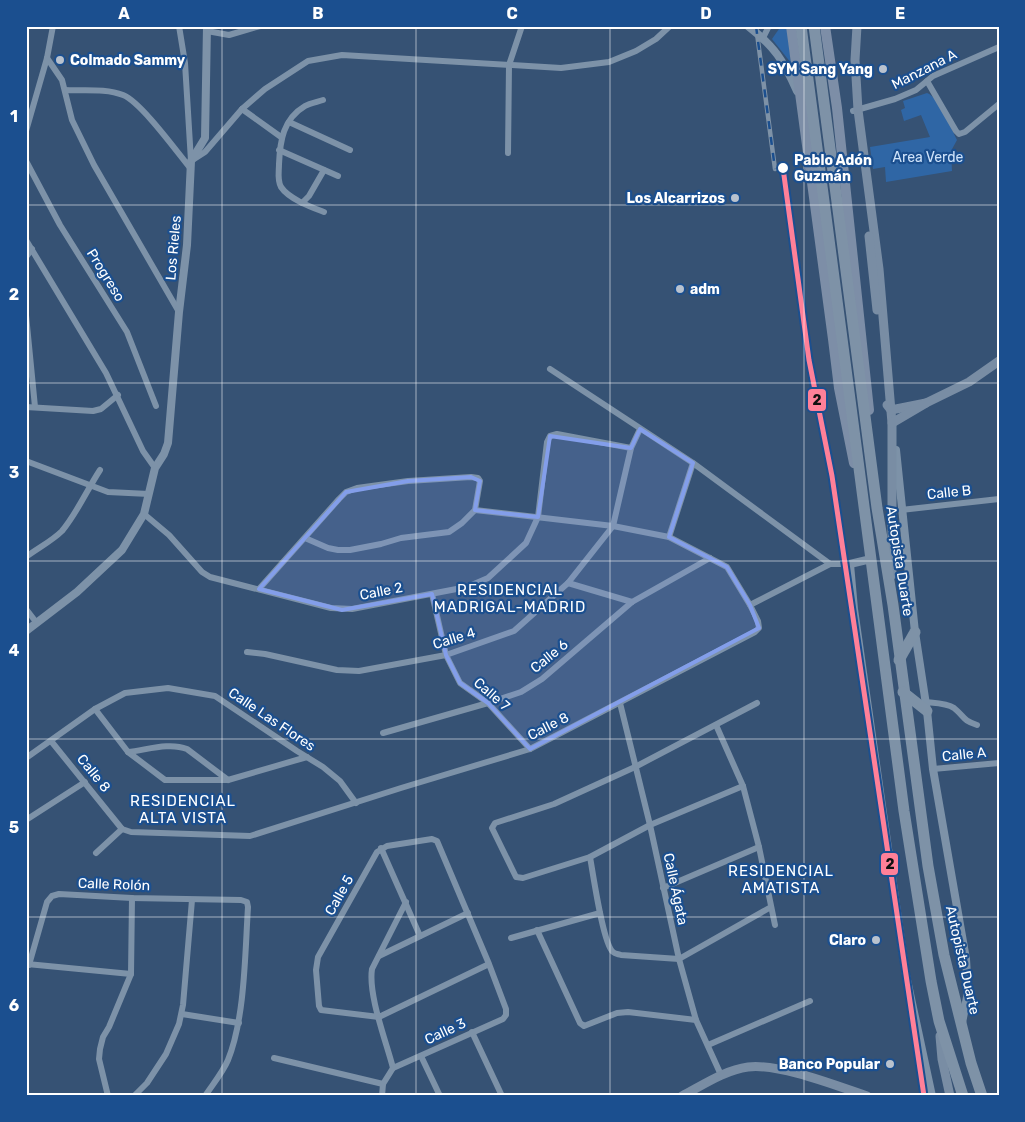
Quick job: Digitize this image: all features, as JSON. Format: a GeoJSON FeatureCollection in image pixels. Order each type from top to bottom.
{"type":"FeatureCollection","features":[{"type":"Feature","properties":{"kind":"highway","name":"Autopista Duarte"},"geometry":{"type":"LineString","coordinates":[[801,26],[904,811],[939,1021],[963,1096]]}},
{"type":"Feature","properties":{"kind":"highway","name":"Autopista Duarte"},"geometry":{"type":"LineString","coordinates":[[814,26],[877,508],[893,605],[903,692],[928,866],[944,955],[971,1063],[982,1096]]}},
{"type":"Feature","properties":{"kind":"highway"},"geometry":{"type":"LineString","coordinates":[[899,660],[915,632]]}},
{"type":"Feature","properties":{"kind":"highway"},"geometry":{"type":"LineString","coordinates":[[903,692],[926,707]]}},
{"type":"Feature","properties":{"kind":"main road"},"geometry":{"type":"LineString","coordinates":[[791,26],[839,388],[868,533]]}},
{"type":"Feature","properties":{"kind":"main road"},"geometry":{"type":"LineString","coordinates":[[825,26],[838,118],[867,386],[877,508]]}},
{"type":"Feature","properties":{"kind":"main road"},"geometry":{"type":"LineString","coordinates":[[851,26],[849,59],[879,269],[892,424],[893,605]]}},
{"type":"Feature","properties":{"kind":"main road"},"geometry":{"type":"LineString","coordinates":[[857,26],[855,60],[856,110],[888,407],[890,410]]}},
{"type":"Feature","properties":{"kind":"main road"},"geometry":{"type":"LineString","coordinates":[[892,424],[926,403],[969,382],[999,361]]}},
{"type":"Feature","properties":{"kind":"main road"},"geometry":{"type":"LineString","coordinates":[[889,391],[896,399],[902,402],[926,403]]}},
{"type":"Feature","properties":{"kind":"main road"},"geometry":{"type":"LineString","coordinates":[[890,410],[926,403]]}},
{"type":"Feature","properties":{"kind":"main road"},"geometry":{"type":"LineString","coordinates":[[939,1021],[942,1059],[950,1096]]}},
{"type":"Feature","properties":{"kind":"main road"},"geometry":{"type":"LineString","coordinates":[[682,1096],[721,1075],[747,1067],[771,1068],[867,1096]]}},
{"type":"Feature","properties":{"kind":"street"},"geometry":{"type":"LineString","coordinates":[[26,131],[47,58],[53,26]]}},
{"type":"Feature","properties":{"kind":"street","name":"Los Rieles"},"geometry":{"type":"LineString","coordinates":[[26,631],[77,592],[122,550],[144,514],[155,468],[164,454],[168,443],[179,312],[187,245],[191,169],[185,62],[179,26]]}},
{"type":"Feature","properties":{"kind":"street"},"geometry":{"type":"LineString","coordinates":[[191,160],[205,138],[207,29],[228,35],[260,26]]}},
{"type":"Feature","properties":{"kind":"street"},"geometry":{"type":"LineString","coordinates":[[508,153],[509,65],[522,26]]}},
{"type":"Feature","properties":{"kind":"street"},"geometry":{"type":"LineString","coordinates":[[191,160],[205,152],[242,109],[265,89],[308,61],[342,55],[561,68],[608,62],[636,51],[656,39],[670,26]]}},
{"type":"Feature","properties":{"kind":"street"},"geometry":{"type":"LineString","coordinates":[[748,26],[774,49],[785,64],[802,101]]}},
{"type":"Feature","properties":{"kind":"street"},"geometry":{"type":"LineString","coordinates":[[763,38],[769,26]]}},
{"type":"Feature","properties":{"kind":"street","name":"Manzana A"},"geometry":{"type":"LineString","coordinates":[[856,110],[895,99],[916,90],[933,76],[999,47]]}},
{"type":"Feature","properties":{"kind":"street"},"geometry":{"type":"LineString","coordinates":[[47,58],[62,80],[72,120],[94,165],[179,312]]}},
{"type":"Feature","properties":{"kind":"street"},"geometry":{"type":"LineString","coordinates":[[927,81],[959,134],[965,132],[999,104]]}},
{"type":"Feature","properties":{"kind":"street"},"geometry":{"type":"LineString","coordinates":[[65,90],[102,91],[123,95],[135,102],[191,169]]}},
{"type":"Feature","properties":{"kind":"street"},"geometry":{"type":"LineString","coordinates":[[323,100],[305,106],[289,122],[281,137],[279,181],[282,188],[302,203],[324,212]]}},
{"type":"Feature","properties":{"kind":"street"},"geometry":{"type":"LineString","coordinates":[[242,109],[281,137]]}},
{"type":"Feature","properties":{"kind":"street"},"geometry":{"type":"LineString","coordinates":[[289,122],[350,150]]}},
{"type":"Feature","properties":{"kind":"street"},"geometry":{"type":"LineString","coordinates":[[279,150],[338,176]]}},
{"type":"Feature","properties":{"kind":"street","name":"Progreso"},"geometry":{"type":"LineString","coordinates":[[26,161],[60,225],[127,332],[156,406]]}},
{"type":"Feature","properties":{"kind":"street"},"geometry":{"type":"LineString","coordinates":[[302,203],[309,196],[324,170]]}},
{"type":"Feature","properties":{"kind":"street"},"geometry":{"type":"LineString","coordinates":[[26,240],[102,365],[118,395],[143,451],[155,468]]}},
{"type":"Feature","properties":{"kind":"street"},"geometry":{"type":"LineString","coordinates":[[26,257],[32,249]]}},
{"type":"Feature","properties":{"kind":"street"},"geometry":{"type":"LineString","coordinates":[[26,315],[35,407]]}},
{"type":"Feature","properties":{"kind":"street"},"geometry":{"type":"LineString","coordinates":[[550,370],[693,463],[830,564]]}},
{"type":"Feature","properties":{"kind":"street"},"geometry":{"type":"LineString","coordinates":[[26,407],[83,412],[93,411],[101,409],[118,395]]}},
{"type":"Feature","properties":{"kind":"street"},"geometry":{"type":"LineString","coordinates":[[892,424],[915,632],[933,770],[966,959],[968,992],[962,1024]]}},
{"type":"Feature","properties":{"kind":"street","name":"Calle 4"},"geometry":{"type":"LineString","coordinates":[[247,652],[265,654],[337,670],[359,671],[446,655],[514,631],[568,583],[612,526],[631,448],[640,429]]}},
{"type":"Feature","properties":{"kind":"street","name":"Calle 2"},"geometry":{"type":"LineString","coordinates":[[144,514],[169,535],[202,572],[210,577],[342,610],[352,609],[467,587],[488,578],[526,543],[538,517],[550,436],[557,434],[631,448]]}},
{"type":"Feature","properties":{"kind":"street"},"geometry":{"type":"LineString","coordinates":[[26,461],[108,492],[149,494]]}},
{"type":"Feature","properties":{"kind":"street"},"geometry":{"type":"LineString","coordinates":[[669,537],[693,463]]}},
{"type":"Feature","properties":{"kind":"street"},"geometry":{"type":"LineString","coordinates":[[26,556],[51,540],[62,530],[100,470]]}},
{"type":"Feature","properties":{"kind":"street"},"geometry":{"type":"LineString","coordinates":[[260,589],[339,498],[346,492],[357,488],[408,481],[471,477],[478,478],[480,482],[475,510],[462,523],[449,532],[401,538],[350,550],[328,548],[305,538]]}},
{"type":"Feature","properties":{"kind":"street","name":"Calle B"},"geometry":{"type":"LineString","coordinates":[[901,510],[999,499]]}},
{"type":"Feature","properties":{"kind":"street","name":"Calle 8"},"geometry":{"type":"LineString","coordinates":[[50,741],[122,829],[131,832],[250,836],[530,749],[755,632],[759,628],[758,621],[750,605],[727,567],[669,537],[612,526],[475,510]]}},
{"type":"Feature","properties":{"kind":"street","name":"Calle 6"},"geometry":{"type":"LineString","coordinates":[[383,733],[522,692],[542,680],[632,602],[710,558]]}},
{"type":"Feature","properties":{"kind":"street"},"geometry":{"type":"LineString","coordinates":[[750,605],[830,564],[850,564],[870,559]]}},
{"type":"Feature","properties":{"kind":"street"},"geometry":{"type":"LineString","coordinates":[[850,564],[862,676],[900,938],[932,1096]]}},
{"type":"Feature","properties":{"kind":"street"},"geometry":{"type":"LineString","coordinates":[[568,583],[632,602]]}},
{"type":"Feature","properties":{"kind":"street","name":"Calle 7"},"geometry":{"type":"LineString","coordinates":[[432,594],[446,655],[460,683],[488,703],[530,749]]}},
{"type":"Feature","properties":{"kind":"street"},"geometry":{"type":"LineString","coordinates":[[26,609],[36,622]]}},
{"type":"Feature","properties":{"kind":"street","name":"Calle Las Flores"},"geometry":{"type":"LineString","coordinates":[[26,758],[95,709],[125,693],[168,688],[215,696],[324,767],[340,781],[356,803]]}},
{"type":"Feature","properties":{"kind":"street","name":"Calle Ágata"},"geometry":{"type":"LineString","coordinates":[[620,703],[650,826],[679,960],[696,1020],[721,1075]]}},
{"type":"Feature","properties":{"kind":"street"},"geometry":{"type":"LineString","coordinates":[[743,786],[650,826],[590,856],[518,878],[492,828],[495,823],[554,804],[635,767],[756,703]]}},
{"type":"Feature","properties":{"kind":"street"},"geometry":{"type":"LineString","coordinates":[[926,707],[949,706],[954,708],[965,720],[977,724]]}},
{"type":"Feature","properties":{"kind":"street"},"geometry":{"type":"LineString","coordinates":[[95,709],[128,752],[165,780],[228,780],[307,757]]}},
{"type":"Feature","properties":{"kind":"street"},"geometry":{"type":"LineString","coordinates":[[716,725],[743,786],[759,847],[775,925]]}},
{"type":"Feature","properties":{"kind":"street"},"geometry":{"type":"LineString","coordinates":[[128,752],[172,746],[180,747],[187,749],[228,780]]}},
{"type":"Feature","properties":{"kind":"street","name":"Calle A"},"geometry":{"type":"LineString","coordinates":[[933,770],[999,763]]}},
{"type":"Feature","properties":{"kind":"street"},"geometry":{"type":"LineString","coordinates":[[26,820],[85,782]]}},
{"type":"Feature","properties":{"kind":"street"},"geometry":{"type":"LineString","coordinates":[[96,853],[122,829]]}},
{"type":"Feature","properties":{"kind":"street"},"geometry":{"type":"LineString","coordinates":[[379,1017],[489,964],[435,839],[381,848],[420,936]]}},
{"type":"Feature","properties":{"kind":"street"},"geometry":{"type":"LineString","coordinates":[[662,888],[759,847]]}},
{"type":"Feature","properties":{"kind":"street","name":"Calle 5"},"geometry":{"type":"LineString","coordinates":[[379,1017],[321,1010],[316,970],[318,957],[381,848]]}},
{"type":"Feature","properties":{"kind":"street"},"geometry":{"type":"LineString","coordinates":[[590,856],[608,945],[613,952],[621,955],[679,960],[771,907]]}},
{"type":"Feature","properties":{"kind":"street","name":"Calle Rolón"},"geometry":{"type":"LineString","coordinates":[[28,965],[47,902],[52,896],[59,894],[192,900],[241,900],[247,902],[248,907],[239,1023]]}},
{"type":"Feature","properties":{"kind":"street"},"geometry":{"type":"LineString","coordinates":[[108,1096],[99,1059],[100,1049],[103,1037],[131,974],[132,898]]}},
{"type":"Feature","properties":{"kind":"street"},"geometry":{"type":"LineString","coordinates":[[134,1096],[147,1083],[166,1054],[180,1024],[192,900]]}},
{"type":"Feature","properties":{"kind":"street"},"geometry":{"type":"LineString","coordinates":[[382,1096],[383,1084],[393,1068],[370,978],[372,969],[406,902]]}},
{"type":"Feature","properties":{"kind":"street"},"geometry":{"type":"LineString","coordinates":[[379,956],[468,913]]}},
{"type":"Feature","properties":{"kind":"street"},"geometry":{"type":"LineString","coordinates":[[510,938],[600,913]]}},
{"type":"Feature","properties":{"kind":"street"},"geometry":{"type":"LineString","coordinates":[[537,930],[580,1024],[584,1026],[617,1013],[628,1012],[696,1020]]}},
{"type":"Feature","properties":{"kind":"street","name":"Calle 3"},"geometry":{"type":"LineString","coordinates":[[393,1068],[503,1019],[506,1015],[506,1009],[489,964]]}},
{"type":"Feature","properties":{"kind":"street"},"geometry":{"type":"LineString","coordinates":[[28,965],[131,974]]}},
{"type":"Feature","properties":{"kind":"street"},"geometry":{"type":"LineString","coordinates":[[708,1046],[810,1001]]}},
{"type":"Feature","properties":{"kind":"street"},"geometry":{"type":"LineString","coordinates":[[182,1014],[239,1023],[228,1061],[205,1096]]}},
{"type":"Feature","properties":{"kind":"street"},"geometry":{"type":"LineString","coordinates":[[472,1032],[502,1096]]}},
{"type":"Feature","properties":{"kind":"street"},"geometry":{"type":"LineString","coordinates":[[421,1056],[440,1096]]}},
{"type":"Feature","properties":{"kind":"street"},"geometry":{"type":"LineString","coordinates":[[274,1058],[383,1084]]}},
{"type":"Feature","properties":{"kind":"highlighted area"},"geometry":{"type":"Polygon","coordinates":[[[640,429],[693,463],[669,537],[727,567],[750,605],[759,628],[530,749],[488,703],[460,683],[446,655],[432,594],[342,610],[259,589],[346,492],[408,481],[471,477],[480,481],[475,510],[538,517],[550,436],[631,448],[640,429]]]}},
{"type":"Feature","properties":{"kind":"green space"},"geometry":{"type":"Polygon","coordinates":[[[781,26],[787,26],[791,63],[772,39],[781,26]]]}},
{"type":"Feature","properties":{"kind":"green space","name":"Area Verde"},"geometry":{"type":"Polygon","coordinates":[[[927,93],[940,106],[957,140],[951,151],[952,171],[886,182],[885,167],[873,169],[870,147],[930,137],[921,115],[904,121],[901,110],[905,108],[903,101],[927,93]]]}},
{"type":"Feature","properties":{"kind":"railway"},"geometry":{"type":"LineString","coordinates":[[756,26],[775,169]]}},
{"type":"Feature","properties":{"kind":"metro line","name":"2"},"geometry":{"type":"LineString","coordinates":[[783,168],[809,360],[832,476],[924,1096]]}},
{"type":"Feature","properties":{"kind":"place","name":"Colmado Sammy"},"geometry":{"type":"Point","coordinates":[60,60]}},
{"type":"Feature","properties":{"kind":"place","name":"SYM Sang Yang"},"geometry":{"type":"Point","coordinates":[883,69]}},
{"type":"Feature","properties":{"kind":"place","name":"Pablo Adón Guzmán"},"geometry":{"type":"Point","coordinates":[783,168]}},
{"type":"Feature","properties":{"kind":"place","name":"Los Alcarrizos"},"geometry":{"type":"Point","coordinates":[735,198]}},
{"type":"Feature","properties":{"kind":"place","name":"adm"},"geometry":{"type":"Point","coordinates":[680,289]}},
{"type":"Feature","properties":{"kind":"place","name":"Claro"},"geometry":{"type":"Point","coordinates":[876,940]}},
{"type":"Feature","properties":{"kind":"place","name":"Banco Popular"},"geometry":{"type":"Point","coordinates":[890,1064]}},
{"type":"Feature","properties":{"kind":"district","name":"RESIDENCIAL MADRIGAL-MADRID"},"geometry":{"type":"Point","coordinates":[510,598]}},
{"type":"Feature","properties":{"kind":"district","name":"RESIDENCIAL ALTA VISTA"},"geometry":{"type":"Point","coordinates":[183,810]}},
{"type":"Feature","properties":{"kind":"district","name":"RESIDENCIAL AMATISTA"},"geometry":{"type":"Point","coordinates":[781,880]}}]}
